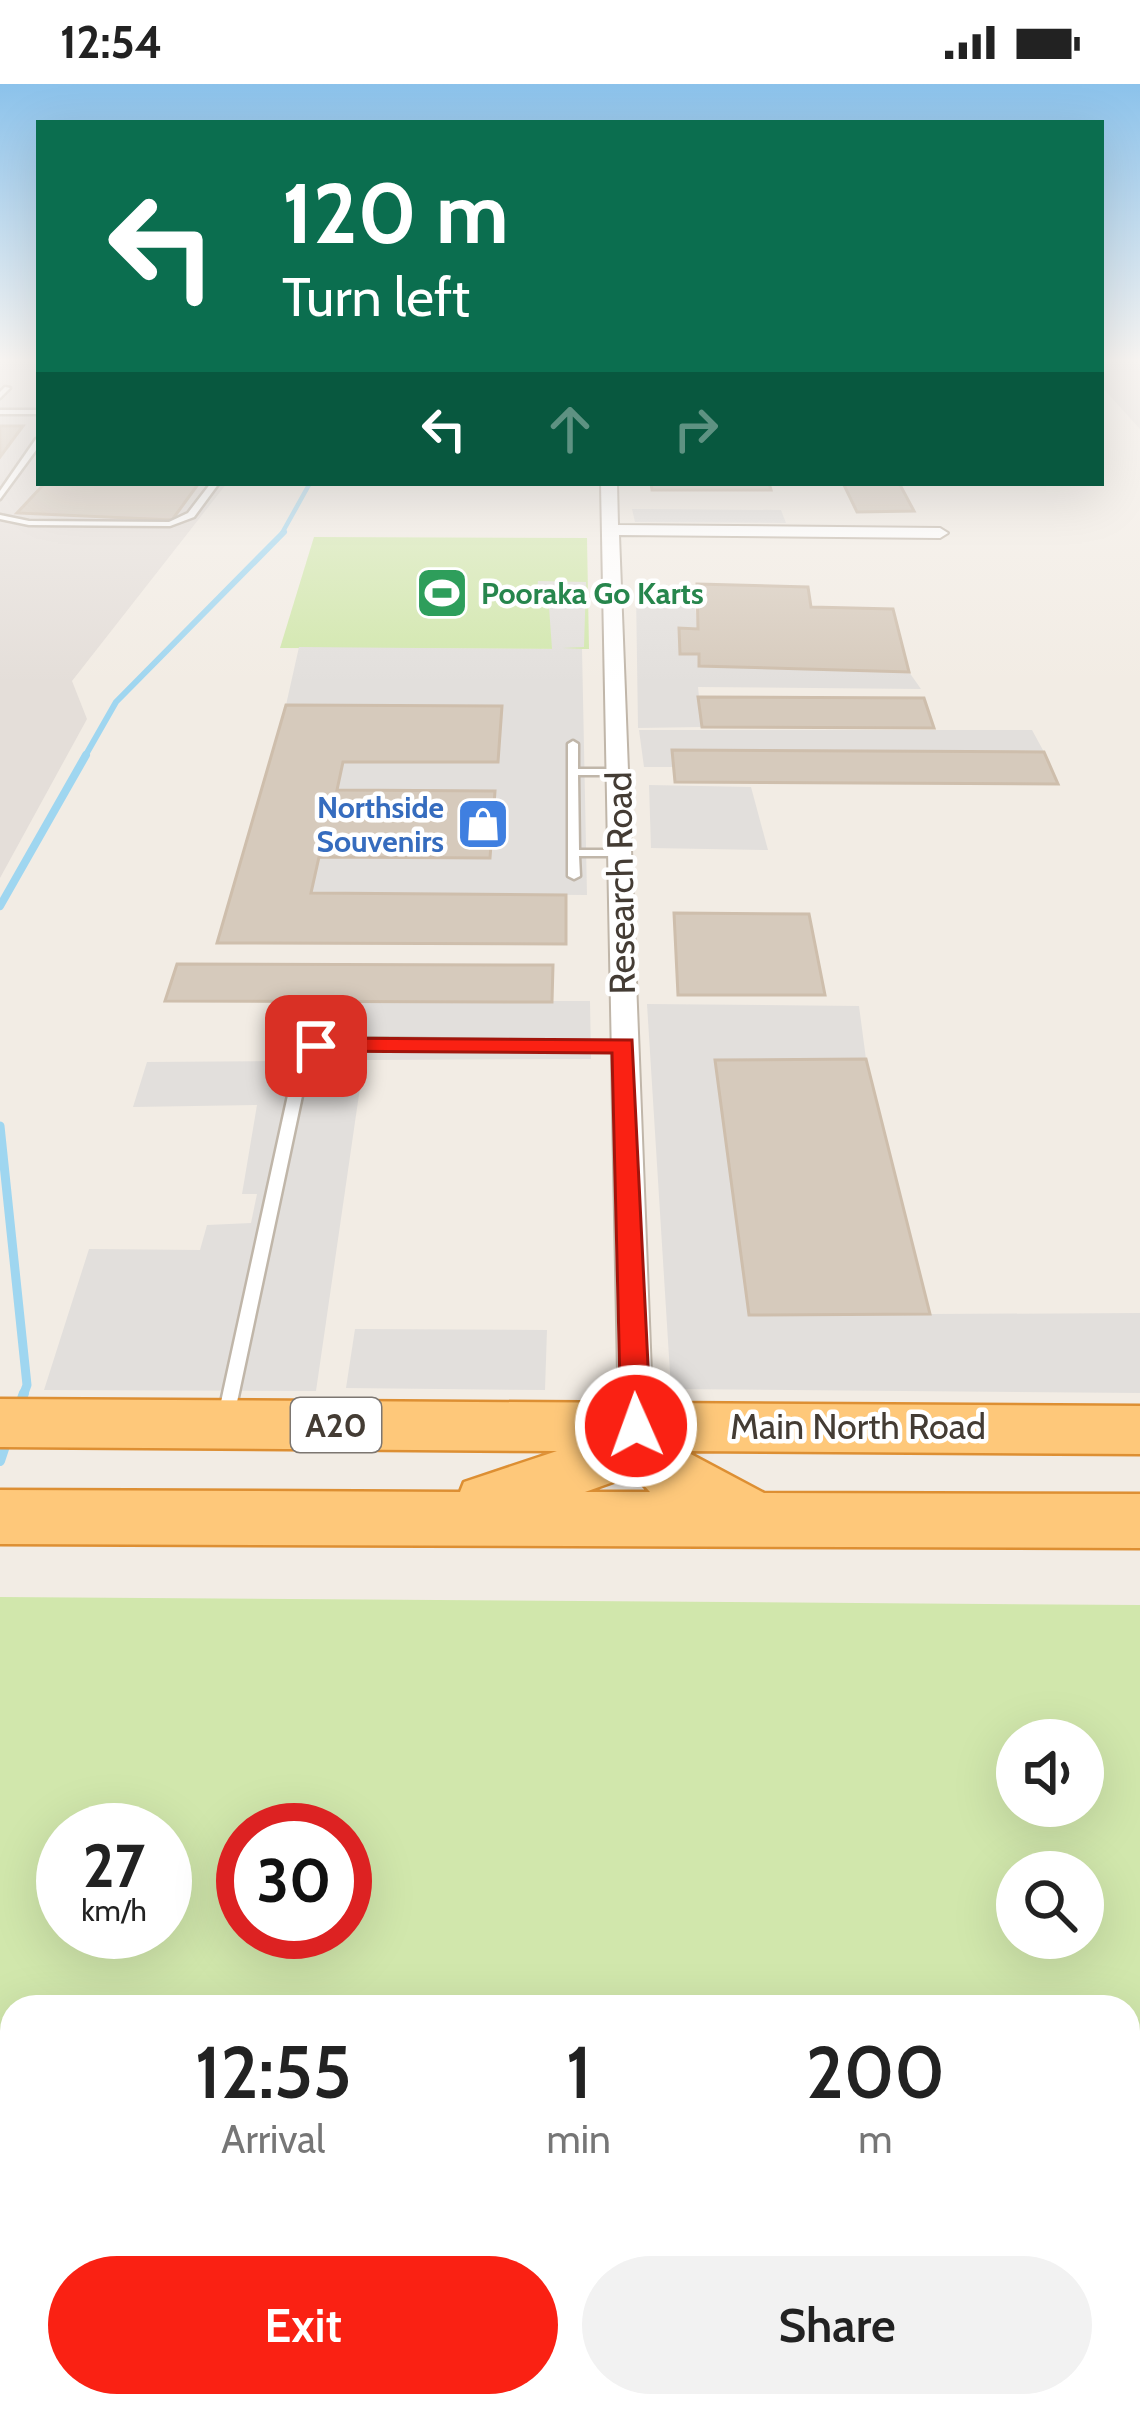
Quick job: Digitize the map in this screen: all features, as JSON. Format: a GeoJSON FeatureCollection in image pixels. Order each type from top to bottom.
{"type":"FeatureCollection","features":[{"type":"Feature","properties":{"kind":"highway","name":"Main North Road"},"geometry":{"type":"LineString","coordinates":[[18,1423],[1140,1430]]}},
{"type":"Feature","properties":{"kind":"highway"},"geometry":{"type":"LineString","coordinates":[[442,1516],[596,1463],[636,1426],[647,1456],[662,1470],[762,1520]]}},
{"type":"Feature","properties":{"kind":"highway"},"geometry":{"type":"LineString","coordinates":[[7,1517],[1140,1521]]}},
{"type":"Feature","properties":{"kind":"street","name":"Research Road"},"geometry":{"type":"LineString","coordinates":[[609,486],[636,1426]]}},
{"type":"Feature","properties":{"kind":"street"},"geometry":{"type":"LineString","coordinates":[[611,530],[940,533]]}},
{"type":"Feature","properties":{"kind":"lane"},"geometry":{"type":"LineString","coordinates":[[0,496],[21,466]]}},
{"type":"Feature","properties":{"kind":"lane"},"geometry":{"type":"LineString","coordinates":[[0,518],[29,523],[170,524],[191,515],[213,486]]}},
{"type":"Feature","properties":{"kind":"lane"},"geometry":{"type":"LineString","coordinates":[[573,744],[574,876]]}},
{"type":"Feature","properties":{"kind":"lane"},"geometry":{"type":"LineString","coordinates":[[573,772],[617,772]]}},
{"type":"Feature","properties":{"kind":"lane"},"geometry":{"type":"LineString","coordinates":[[573,853],[619,853]]}},
{"type":"Feature","properties":{"kind":"lane"},"geometry":{"type":"LineString","coordinates":[[224,1424],[299,1077],[310,1050],[340,1042],[624,1046]]}},
{"type":"Feature","properties":{"kind":"shaded area"},"geometry":{"type":"Polygon","coordinates":[[[0,466],[36,466],[36,486],[225,486],[72,681],[87,719],[0,878],[0,466]]]}},
{"type":"Feature","properties":{"kind":"shaded area"},"geometry":{"type":"Polygon","coordinates":[[[632,509],[781,510],[786,523],[635,522],[632,509]]]}},
{"type":"Feature","properties":{"kind":"shaded area"},"geometry":{"type":"Polygon","coordinates":[[[538,581],[586,582],[584,647],[562,648],[582,649],[587,895],[311,893],[319,857],[495,792],[337,790],[343,762],[498,762],[502,706],[286,705],[299,647],[552,649],[548,593],[537,592],[538,581]]]}},
{"type":"Feature","properties":{"kind":"shaded area"},"geometry":{"type":"Polygon","coordinates":[[[636,591],[693,591],[698,629],[680,628],[680,653],[699,654],[700,666],[909,672],[921,689],[698,687],[702,727],[638,728],[636,591]]]}},
{"type":"Feature","properties":{"kind":"shaded area"},"geometry":{"type":"Polygon","coordinates":[[[639,730],[1032,730],[1044,752],[673,750],[673,767],[644,767],[639,730]]]}},
{"type":"Feature","properties":{"kind":"shaded area"},"geometry":{"type":"Polygon","coordinates":[[[649,785],[751,787],[768,850],[651,848],[649,785]]]}},
{"type":"Feature","properties":{"kind":"shaded area"},"geometry":{"type":"Polygon","coordinates":[[[285,1001],[590,1001],[591,1059],[364,1060],[316,1391],[44,1390],[89,1249],[200,1250],[207,1225],[251,1223],[257,1194],[242,1194],[257,1105],[133,1107],[147,1062],[272,1061],[285,1001]]]}},
{"type":"Feature","properties":{"kind":"shaded area"},"geometry":{"type":"Polygon","coordinates":[[[647,1004],[859,1006],[866,1059],[715,1061],[749,1315],[1140,1313],[1140,1393],[671,1389],[647,1004]]]}},
{"type":"Feature","properties":{"kind":"shaded area"},"geometry":{"type":"Polygon","coordinates":[[[355,1329],[547,1330],[545,1390],[346,1388],[355,1329]]]}},
{"type":"Feature","properties":{"kind":"green space","name":"Pooraka Go Karts"},"geometry":{"type":"Polygon","coordinates":[[[314,537],[587,538],[589,649],[280,648],[314,537]]]}},
{"type":"Feature","properties":{"kind":"green space"},"geometry":{"type":"Polygon","coordinates":[[[0,1597],[1140,1605],[1140,1995],[0,1995],[0,1597]]]}},
{"type":"Feature","properties":{"kind":"building"},"geometry":{"type":"Polygon","coordinates":[[[42,486],[197,486],[172,520],[17,513],[42,486]]]}},
{"type":"Feature","properties":{"kind":"building"},"geometry":{"type":"Polygon","coordinates":[[[651,486],[770,486],[771,490],[652,490],[651,486]]]}},
{"type":"Feature","properties":{"kind":"building"},"geometry":{"type":"Polygon","coordinates":[[[844,486],[901,486],[914,511],[857,512],[844,486]]]}},
{"type":"Feature","properties":{"kind":"building"},"geometry":{"type":"Polygon","coordinates":[[[697,584],[808,587],[811,607],[893,609],[909,672],[699,666],[699,654],[680,654],[679,628],[698,629],[697,584]]]}},
{"type":"Feature","properties":{"kind":"building"},"geometry":{"type":"Polygon","coordinates":[[[698,697],[924,698],[934,728],[702,727],[698,697]]]}},
{"type":"Feature","properties":{"kind":"building"},"geometry":{"type":"Polygon","coordinates":[[[286,705],[502,706],[498,762],[343,762],[337,790],[495,791],[490,858],[319,857],[311,893],[566,895],[566,944],[217,943],[286,705]]]}},
{"type":"Feature","properties":{"kind":"building"},"geometry":{"type":"Polygon","coordinates":[[[672,750],[1044,752],[1058,784],[675,782],[672,750]]]}},
{"type":"Feature","properties":{"kind":"building"},"geometry":{"type":"Polygon","coordinates":[[[674,913],[809,914],[825,995],[678,995],[674,913]]]}},
{"type":"Feature","properties":{"kind":"building"},"geometry":{"type":"Polygon","coordinates":[[[177,964],[553,965],[552,1002],[165,1001],[177,964]]]}},
{"type":"Feature","properties":{"kind":"building"},"geometry":{"type":"Polygon","coordinates":[[[866,1059],[930,1314],[749,1315],[715,1060],[866,1059]]]}},
{"type":"Feature","properties":{"kind":"waterway"},"geometry":{"type":"LineString","coordinates":[[281,535],[308,486]]}},
{"type":"Feature","properties":{"kind":"waterway"},"geometry":{"type":"LineString","coordinates":[[84,758],[116,702],[284,532]]}},
{"type":"Feature","properties":{"kind":"waterway"},"geometry":{"type":"LineString","coordinates":[[0,906],[86,755]]}},
{"type":"Feature","properties":{"kind":"waterway"},"geometry":{"type":"LineString","coordinates":[[0,1126],[27,1385],[23,1396]]}},
{"type":"Feature","properties":{"kind":"waterway"},"geometry":{"type":"LineString","coordinates":[[18,1410],[24,1393]]}},
{"type":"Feature","properties":{"kind":"waterway"},"geometry":{"type":"LineString","coordinates":[[0,1461],[8,1437]]}},
{"type":"Feature","properties":{"kind":"place","name":"Pooraka Go Karts"},"geometry":{"type":"Point","coordinates":[442,593]}},
{"type":"Feature","properties":{"kind":"place","name":"Northside Souvenirs"},"geometry":{"type":"Point","coordinates":[483,824]}},
{"type":"Feature","properties":{"kind":"route"},"geometry":{"type":"LineString","coordinates":[[316,1046],[340,1042],[624,1046],[636,1426]]}}]}
